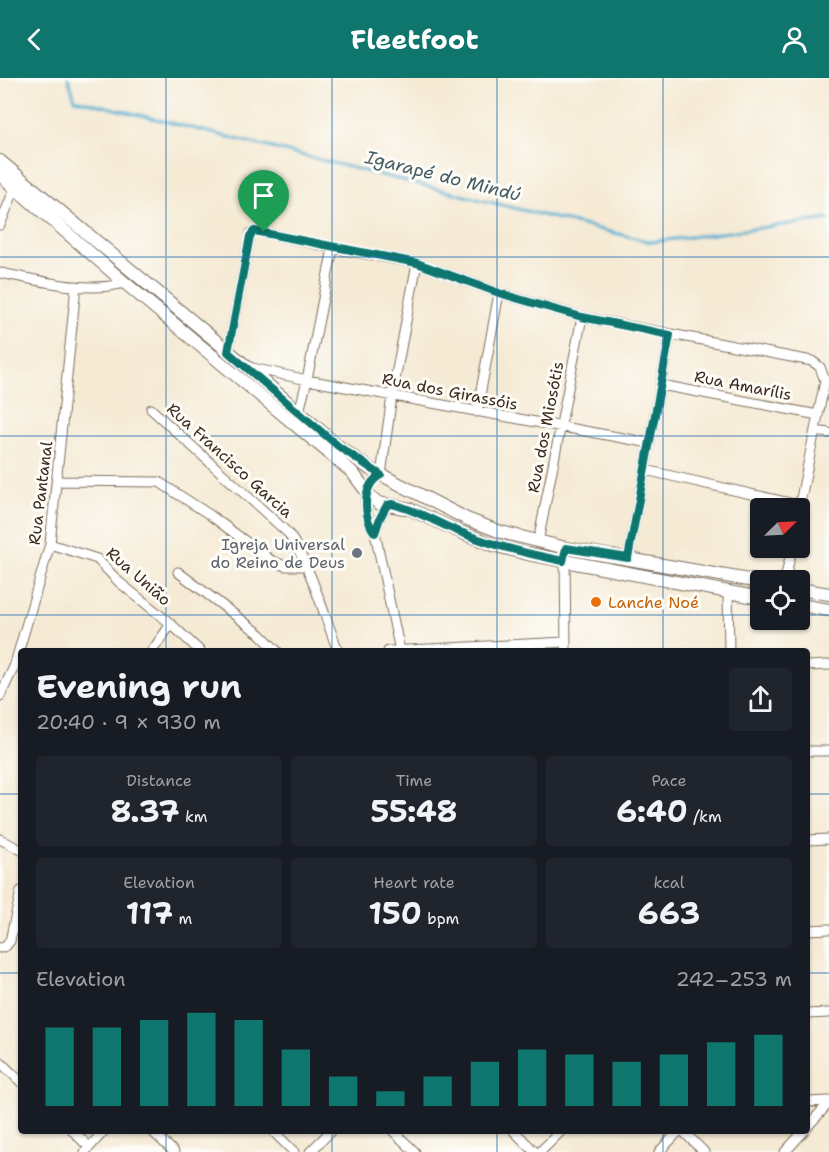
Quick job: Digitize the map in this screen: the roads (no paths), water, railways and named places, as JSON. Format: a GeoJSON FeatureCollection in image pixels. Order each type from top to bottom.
{"type":"FeatureCollection","features":[{"type":"Feature","properties":{"kind":"street"},"geometry":{"type":"LineString","coordinates":[[0,161],[246,366],[338,446],[381,475],[467,519],[501,532],[566,548],[750,580]]}},
{"type":"Feature","properties":{"kind":"street"},"geometry":{"type":"LineString","coordinates":[[0,175],[125,283],[352,472],[378,502],[410,509],[493,544],[563,561],[750,596]]}},
{"type":"Feature","properties":{"kind":"street"},"geometry":{"type":"LineString","coordinates":[[0,225],[15,188]]}},
{"type":"Feature","properties":{"kind":"street"},"geometry":{"type":"LineString","coordinates":[[228,352],[251,233],[257,231],[417,263],[499,293],[582,317],[812,361],[824,373],[825,386],[801,498]]}},
{"type":"Feature","properties":{"kind":"street"},"geometry":{"type":"LineString","coordinates":[[299,412],[333,248]]}},
{"type":"Feature","properties":{"kind":"street"},"geometry":{"type":"LineString","coordinates":[[381,475],[392,396],[417,263]]}},
{"type":"Feature","properties":{"kind":"street"},"geometry":{"type":"LineString","coordinates":[[0,273],[76,286],[112,286],[125,283]]}},
{"type":"Feature","properties":{"kind":"street","name":"Rua Pantanal"},"geometry":{"type":"LineString","coordinates":[[20,648],[50,544],[76,286]]}},
{"type":"Feature","properties":{"kind":"street"},"geometry":{"type":"LineString","coordinates":[[477,412],[499,293]]}},
{"type":"Feature","properties":{"kind":"street","name":"Rua dos Miosótis"},"geometry":{"type":"LineString","coordinates":[[538,542],[582,317]]}},
{"type":"Feature","properties":{"kind":"street"},"geometry":{"type":"LineString","coordinates":[[628,558],[670,335]]}},
{"type":"Feature","properties":{"kind":"street","name":"Rua dos Girassóis"},"geometry":{"type":"LineString","coordinates":[[246,366],[307,380],[650,443]]}},
{"type":"Feature","properties":{"kind":"street","name":"Rua Amarílis"},"geometry":{"type":"LineString","coordinates":[[661,385],[818,415]]}},
{"type":"Feature","properties":{"kind":"street","name":"Rua Francisco Garcia"},"geometry":{"type":"LineString","coordinates":[[151,409],[280,524],[295,543],[337,648]]}},
{"type":"Feature","properties":{"kind":"street"},"geometry":{"type":"LineString","coordinates":[[815,431],[829,434]]}},
{"type":"Feature","properties":{"kind":"street"},"geometry":{"type":"LineString","coordinates":[[645,470],[762,498]]}},
{"type":"Feature","properties":{"kind":"street"},"geometry":{"type":"LineString","coordinates":[[375,533],[370,528],[365,498],[373,480],[381,475]]}},
{"type":"Feature","properties":{"kind":"street"},"geometry":{"type":"LineString","coordinates":[[57,481],[149,480],[159,482],[174,490],[272,561],[285,566],[306,566]]}},
{"type":"Feature","properties":{"kind":"street"},"geometry":{"type":"LineString","coordinates":[[394,482],[395,496],[387,505],[375,533],[400,648]]}},
{"type":"Feature","properties":{"kind":"street","name":"Rua União"},"geometry":{"type":"LineString","coordinates":[[50,544],[97,559],[197,648]]}},
{"type":"Feature","properties":{"kind":"street"},"geometry":{"type":"LineString","coordinates":[[511,648],[566,647],[563,561],[566,548]]}},
{"type":"Feature","properties":{"kind":"street"},"geometry":{"type":"LineString","coordinates":[[178,572],[260,634],[274,648]]}},
{"type":"Feature","properties":{"kind":"street"},"geometry":{"type":"LineString","coordinates":[[810,591],[829,594]]}},
{"type":"Feature","properties":{"kind":"street"},"geometry":{"type":"LineString","coordinates":[[728,592],[729,648]]}},
{"type":"Feature","properties":{"kind":"street"},"geometry":{"type":"LineString","coordinates":[[810,607],[829,610]]}},
{"type":"Feature","properties":{"kind":"street"},"geometry":{"type":"LineString","coordinates":[[154,648],[171,624]]}},
{"type":"Feature","properties":{"kind":"street","name":"Rua Pantanal"},"geometry":{"type":"LineString","coordinates":[[0,696],[18,653]]}},
{"type":"Feature","properties":{"kind":"street"},"geometry":{"type":"LineString","coordinates":[[810,666],[829,665]]}},
{"type":"Feature","properties":{"kind":"street"},"geometry":{"type":"LineString","coordinates":[[810,751],[829,751]]}},
{"type":"Feature","properties":{"kind":"street"},"geometry":{"type":"LineString","coordinates":[[0,838],[18,848]]}},
{"type":"Feature","properties":{"kind":"street"},"geometry":{"type":"LineString","coordinates":[[810,840],[829,839]]}},
{"type":"Feature","properties":{"kind":"street"},"geometry":{"type":"LineString","coordinates":[[0,948],[6,946],[9,941],[18,904]]}},
{"type":"Feature","properties":{"kind":"street"},"geometry":{"type":"LineString","coordinates":[[810,930],[829,929]]}},
{"type":"Feature","properties":{"kind":"street"},"geometry":{"type":"LineString","coordinates":[[810,1014],[829,1013]]}},
{"type":"Feature","properties":{"kind":"street"},"geometry":{"type":"LineString","coordinates":[[0,1062],[18,1079]]}},
{"type":"Feature","properties":{"kind":"street"},"geometry":{"type":"LineString","coordinates":[[810,1102],[829,1102]]}},
{"type":"Feature","properties":{"kind":"street"},"geometry":{"type":"LineString","coordinates":[[810,1124],[829,1102]]}},
{"type":"Feature","properties":{"kind":"street"},"geometry":{"type":"LineString","coordinates":[[75,1134],[87,1149],[102,1134]]}},
{"type":"Feature","properties":{"kind":"street"},"geometry":{"type":"LineString","coordinates":[[155,1134],[174,1152]]}},
{"type":"Feature","properties":{"kind":"street"},"geometry":{"type":"LineString","coordinates":[[276,1134],[294,1152]]}},
{"type":"Feature","properties":{"kind":"street"},"geometry":{"type":"LineString","coordinates":[[310,1152],[328,1134]]}},
{"type":"Feature","properties":{"kind":"street"},"geometry":{"type":"LineString","coordinates":[[396,1134],[414,1152]]}},
{"type":"Feature","properties":{"kind":"street"},"geometry":{"type":"LineString","coordinates":[[517,1134],[535,1152]]}},
{"type":"Feature","properties":{"kind":"street"},"geometry":{"type":"LineString","coordinates":[[540,1152],[558,1134]]}},
{"type":"Feature","properties":{"kind":"street"},"geometry":{"type":"LineString","coordinates":[[659,1152],[678,1134]]}},
{"type":"Feature","properties":{"kind":"street"},"geometry":{"type":"LineString","coordinates":[[684,1134],[704,1152]]}},
{"type":"Feature","properties":{"kind":"street"},"geometry":{"type":"LineString","coordinates":[[785,1152],[801,1134]]}},
{"type":"Feature","properties":{"kind":"waterway","name":"Igarapé do Mindú"},"geometry":{"type":"LineString","coordinates":[[68,78],[75,99],[651,242],[829,219]]}},
{"type":"Feature","properties":{"kind":"place","name":"Igreja Universal do Reino de Deus"},"geometry":{"type":"Point","coordinates":[357,553]}},
{"type":"Feature","properties":{"kind":"place","name":"Lanche Noé"},"geometry":{"type":"Point","coordinates":[596,602]}}]}
